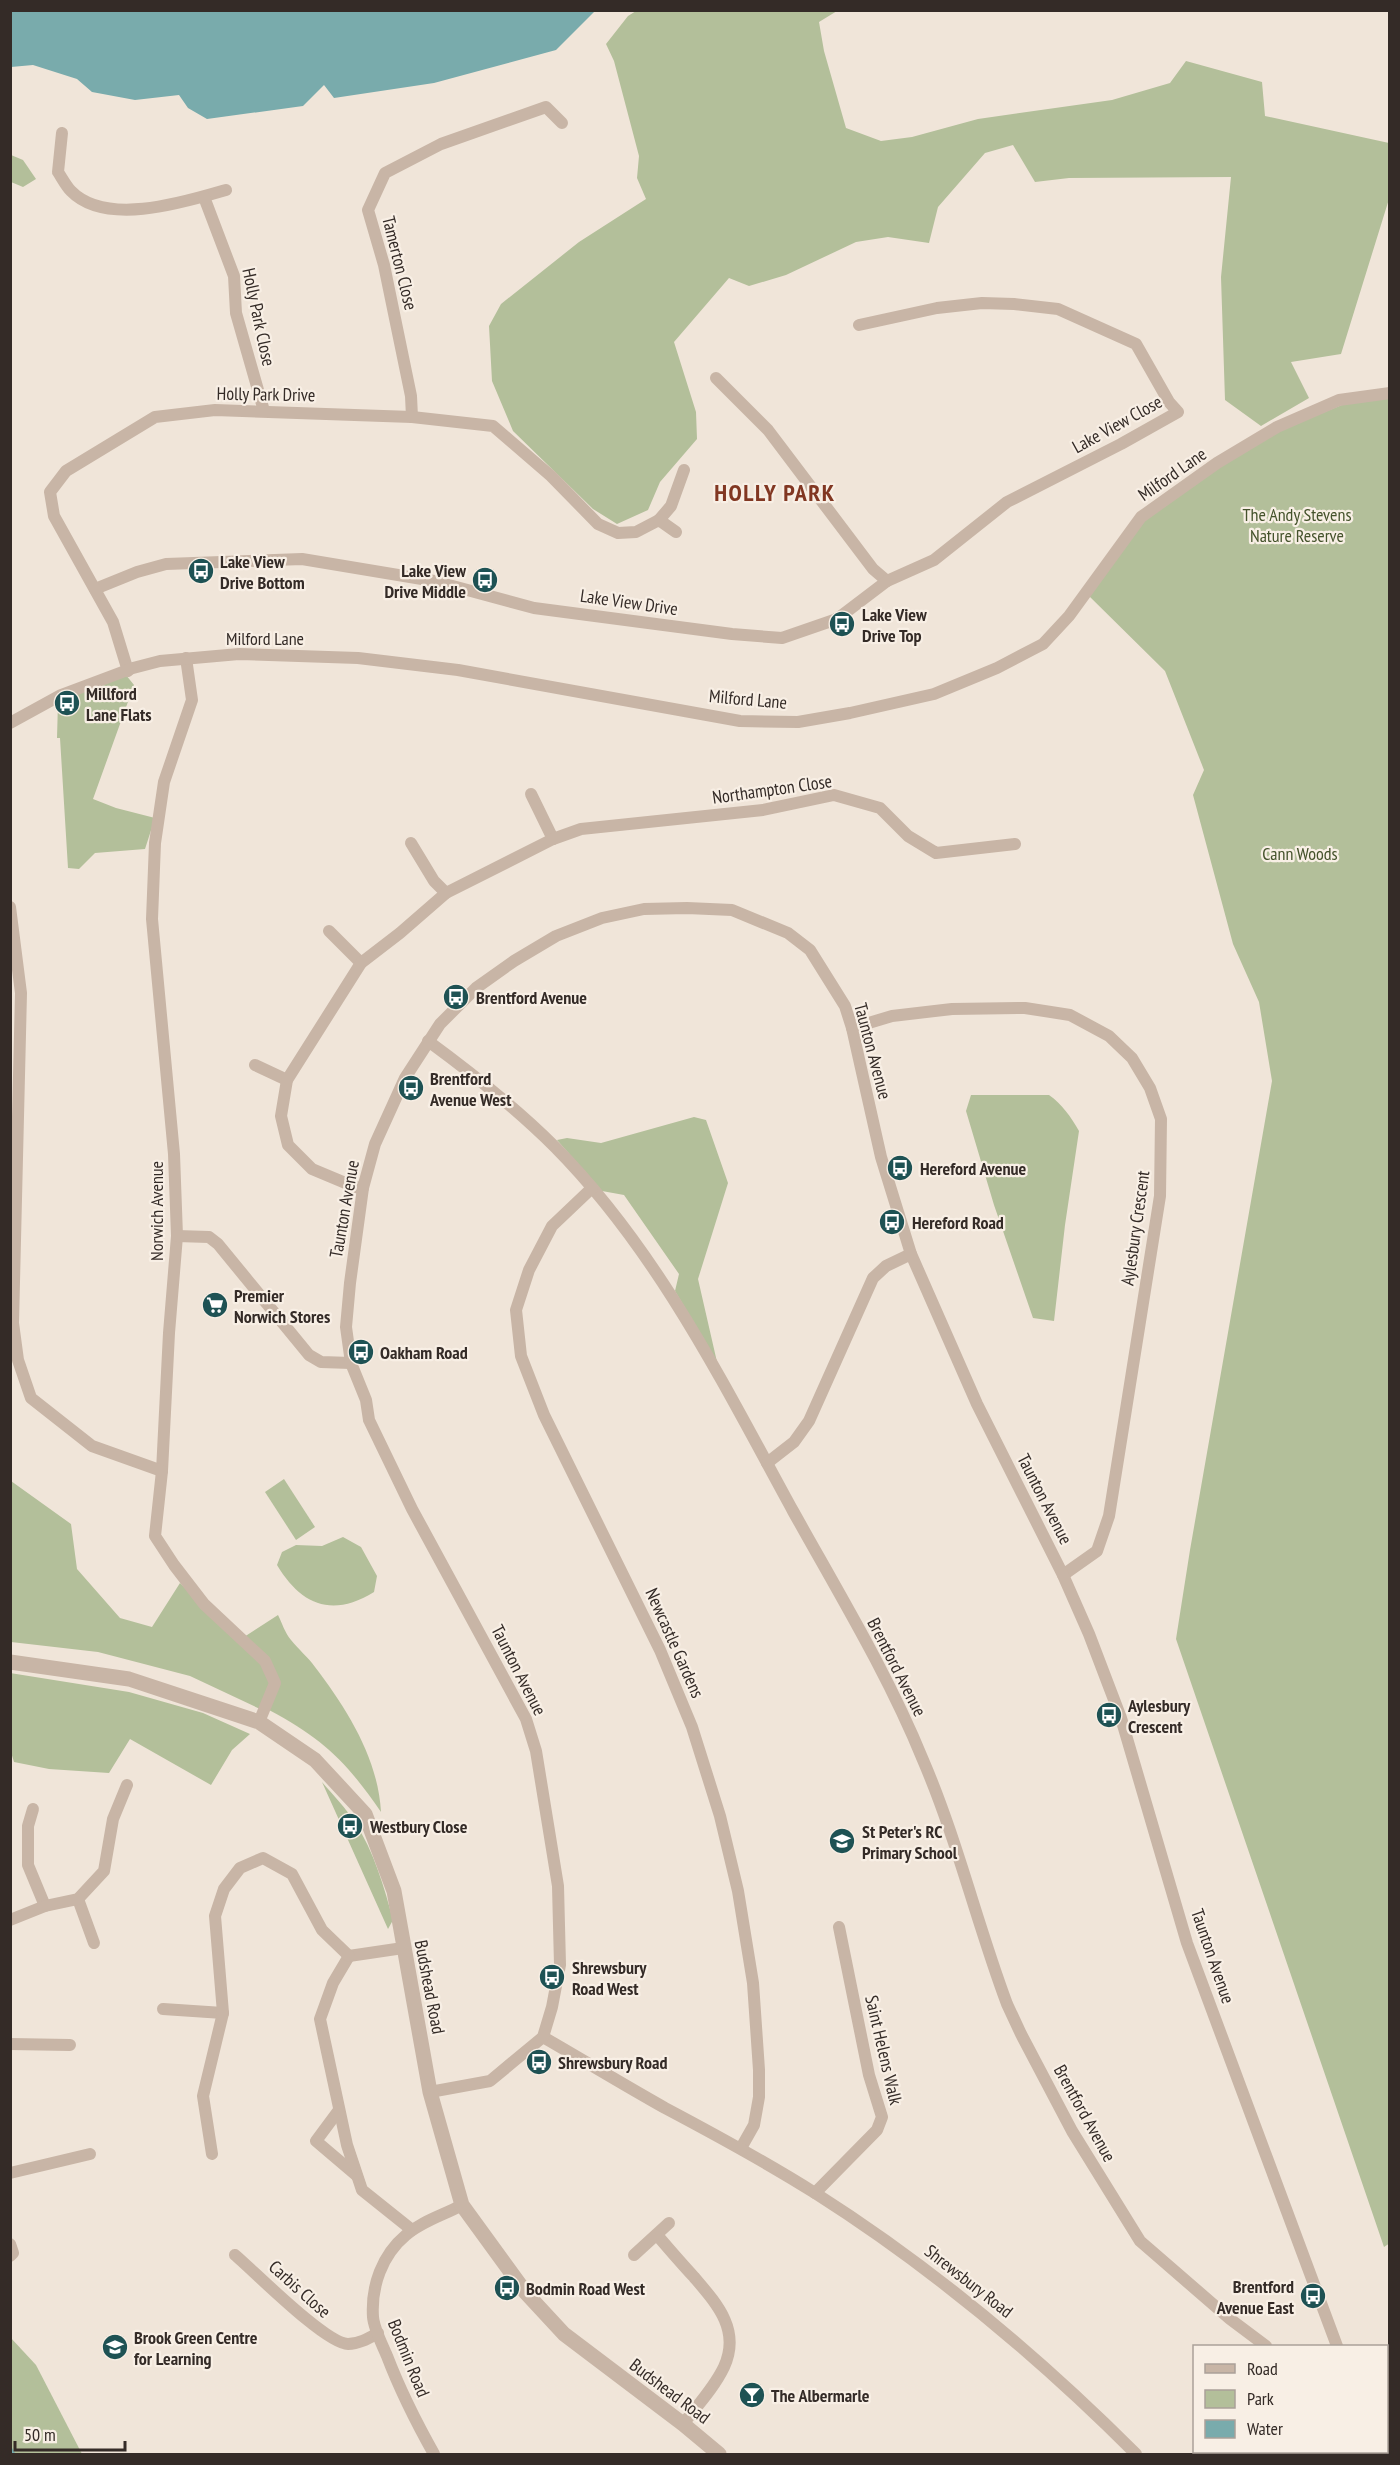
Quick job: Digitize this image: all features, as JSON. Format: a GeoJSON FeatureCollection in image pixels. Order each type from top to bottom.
{"type":"FeatureCollection","features":[{"type":"Feature","properties":{"kind":"street","name":"Tamerton Close"},"geometry":{"type":"LineString","coordinates":[[411,417],[411,396],[384,265],[368,210],[385,173],[441,144],[546,107],[562,123]]}},
{"type":"Feature","properties":{"kind":"street"},"geometry":{"type":"LineString","coordinates":[[62,133],[58,172],[71,191],[101,207],[146,209],[226,190]]}},
{"type":"Feature","properties":{"kind":"street","name":"Holly Park Close"},"geometry":{"type":"LineString","coordinates":[[204,197],[234,276],[236,313],[264,411]]}},
{"type":"Feature","properties":{"kind":"street","name":"Lake View Close"},"geometry":{"type":"LineString","coordinates":[[859,326],[937,308],[982,303],[1058,309],[1136,344],[1169,402],[1178,412],[1007,502],[934,560],[886,581]]}},
{"type":"Feature","properties":{"kind":"street"},"geometry":{"type":"LineString","coordinates":[[716,378],[768,430],[873,569],[886,581]]}},
{"type":"Feature","properties":{"kind":"street","name":"Milford Lane"},"geometry":{"type":"LineString","coordinates":[[10,723],[61,695],[160,661],[239,654],[358,658],[458,670],[740,720],[798,722],[934,694],[997,668],[1043,644],[1069,616],[1141,517],[1217,463],[1278,427],[1339,400],[1389,393]]}},
{"type":"Feature","properties":{"kind":"street","name":"Holly Park Drive"},"geometry":{"type":"LineString","coordinates":[[128,671],[112,622],[54,516],[50,492],[66,471],[155,417],[215,410],[264,411],[411,417],[494,426],[551,476],[598,524],[618,533],[636,532],[659,520]]}},
{"type":"Feature","properties":{"kind":"street"},"geometry":{"type":"LineString","coordinates":[[676,532],[659,520],[671,506],[684,470]]}},
{"type":"Feature","properties":{"kind":"street","name":"Lake View Drive"},"geometry":{"type":"LineString","coordinates":[[95,589],[137,572],[166,564],[303,559],[434,581],[534,608],[732,634],[782,638],[837,619],[886,581]]}},
{"type":"Feature","properties":{"kind":"street","name":"Norwich Avenue"},"geometry":{"type":"LineString","coordinates":[[186,658],[192,700],[164,782],[155,843],[152,919],[174,1154],[177,1236],[169,1332],[162,1471],[155,1536],[204,1604],[266,1661],[275,1683],[259,1722]]}},
{"type":"Feature","properties":{"kind":"street"},"geometry":{"type":"LineString","coordinates":[[531,794],[553,839]]}},
{"type":"Feature","properties":{"kind":"street","name":"Northampton Close"},"geometry":{"type":"LineString","coordinates":[[363,1188],[355,1187],[312,1169],[288,1145],[281,1116],[287,1080],[361,963],[446,893],[553,839],[581,829],[764,810],[834,795],[880,808],[908,836],[936,854],[1015,844]]}},
{"type":"Feature","properties":{"kind":"street"},"geometry":{"type":"LineString","coordinates":[[411,843],[434,881],[446,893]]}},
{"type":"Feature","properties":{"kind":"street"},"geometry":{"type":"LineString","coordinates":[[10,907],[21,993],[13,1323],[18,1360],[31,1398],[92,1446],[162,1471]]}},
{"type":"Feature","properties":{"kind":"street","name":"Taunton Avenue"},"geometry":{"type":"LineString","coordinates":[[543,2037],[552,2007],[560,1965],[559,1898],[536,1751],[526,1719],[514,1694],[402,1490],[369,1420],[366,1400],[351,1363],[346,1327],[363,1188],[381,1131],[405,1078],[440,1024],[476,988],[514,961],[556,936],[602,918],[644,909],[732,910],[788,933],[810,950],[845,1006],[880,1157],[911,1254],[977,1404],[1089,1634],[1121,1718],[1187,1943],[1337,2345]]}},
{"type":"Feature","properties":{"kind":"street"},"geometry":{"type":"LineString","coordinates":[[328,931],[361,963]]}},
{"type":"Feature","properties":{"kind":"street","name":"Aylesbury Crescent"},"geometry":{"type":"LineString","coordinates":[[852,1029],[892,1016],[952,1009],[1025,1008],[1070,1015],[1109,1036],[1132,1058],[1150,1088],[1161,1119],[1160,1196],[1109,1516],[1097,1551],[1062,1575]]}},
{"type":"Feature","properties":{"kind":"street","name":"Brentford Avenue"},"geometry":{"type":"LineString","coordinates":[[428,1041],[485,1082],[556,1148],[592,1188],[634,1241],[678,1304],[847,1608],[898,1706],[923,1760],[1007,2004],[1020,2034],[1072,2132],[1140,2241],[1230,2319],[1265,2345]]}},
{"type":"Feature","properties":{"kind":"street"},"geometry":{"type":"LineString","coordinates":[[255,1065],[287,1080]]}},
{"type":"Feature","properties":{"kind":"street","name":"Newcastle Gardens"},"geometry":{"type":"LineString","coordinates":[[592,1188],[552,1226],[529,1270],[516,1310],[521,1356],[544,1415],[660,1650],[692,1727],[720,1816],[738,1891],[753,1983],[758,2059],[759,2097],[756,2116],[754,2125],[741,2148]]}},
{"type":"Feature","properties":{"kind":"street"},"geometry":{"type":"LineString","coordinates":[[177,1236],[209,1237],[218,1244],[309,1355],[321,1362],[351,1363]]}},
{"type":"Feature","properties":{"kind":"street"},"geometry":{"type":"LineString","coordinates":[[767,1463],[794,1442],[809,1421],[873,1278],[886,1266],[911,1254]]}},
{"type":"Feature","properties":{"kind":"street","name":"Budshead Road"},"geometry":{"type":"LineString","coordinates":[[10,1662],[129,1679],[259,1722],[315,1760],[365,1814],[394,1891],[430,2092],[462,2205],[526,2293],[564,2334],[719,2454]]}},
{"type":"Feature","properties":{"kind":"street"},"geometry":{"type":"LineString","coordinates":[[10,1920],[45,1906],[78,1899],[104,1871],[113,1819],[127,1785]]}},
{"type":"Feature","properties":{"kind":"street"},"geometry":{"type":"LineString","coordinates":[[33,1809],[28,1826],[28,1865],[45,1906]]}},
{"type":"Feature","properties":{"kind":"street"},"geometry":{"type":"LineString","coordinates":[[212,2154],[203,2096],[223,2013],[215,1916],[224,1889],[240,1868],[263,1858],[292,1874],[322,1930],[349,1956]]}},
{"type":"Feature","properties":{"kind":"street"},"geometry":{"type":"LineString","coordinates":[[78,1899],[94,1943]]}},
{"type":"Feature","properties":{"kind":"street","name":"Saint Helens Walk"},"geometry":{"type":"LineString","coordinates":[[815,2193],[877,2130],[882,2117],[869,2075],[839,1927]]}},
{"type":"Feature","properties":{"kind":"street"},"geometry":{"type":"LineString","coordinates":[[349,1956],[403,1948]]}},
{"type":"Feature","properties":{"kind":"street"},"geometry":{"type":"LineString","coordinates":[[349,1956],[333,1983],[320,2019],[347,2145],[362,2190],[412,2230]]}},
{"type":"Feature","properties":{"kind":"street"},"geometry":{"type":"LineString","coordinates":[[163,2009],[223,2013]]}},
{"type":"Feature","properties":{"kind":"street"},"geometry":{"type":"LineString","coordinates":[[430,2092],[490,2081],[543,2037]]}},
{"type":"Feature","properties":{"kind":"street","name":"Shrewsbury Road"},"geometry":{"type":"LineString","coordinates":[[543,2037],[741,2148],[815,2193],[895,2247],[998,2325],[1088,2406],[1136,2454]]}},
{"type":"Feature","properties":{"kind":"street"},"geometry":{"type":"LineString","coordinates":[[10,2044],[70,2044]]}},
{"type":"Feature","properties":{"kind":"street"},"geometry":{"type":"LineString","coordinates":[[339,2110],[316,2140],[357,2175]]}},
{"type":"Feature","properties":{"kind":"street"},"geometry":{"type":"LineString","coordinates":[[10,2173],[90,2154]]}},
{"type":"Feature","properties":{"kind":"street","name":"Bodmin Road"},"geometry":{"type":"LineString","coordinates":[[434,2454],[404,2398],[373,2319],[376,2281],[388,2255],[412,2230],[462,2205]]}},
{"type":"Feature","properties":{"kind":"street"},"geometry":{"type":"LineString","coordinates":[[634,2255],[669,2223]]}},
{"type":"Feature","properties":{"kind":"street"},"geometry":{"type":"LineString","coordinates":[[657,2235],[720,2308],[729,2327],[730,2342],[724,2367],[715,2383],[683,2424]]}},
{"type":"Feature","properties":{"kind":"street"},"geometry":{"type":"LineString","coordinates":[[10,2244],[13,2253],[10,2256]]}},
{"type":"Feature","properties":{"kind":"street","name":"Carbis Close"},"geometry":{"type":"LineString","coordinates":[[235,2255],[322,2333],[346,2344],[363,2342],[378,2333]]}},
{"type":"Feature","properties":{"kind":"green space"},"geometry":{"type":"Polygon","coordinates":[[[636,11],[837,11],[819,22],[824,51],[846,128],[881,141],[912,137],[978,119],[1112,100],[1170,83],[1186,61],[1262,82],[1265,116],[1389,143],[1389,199],[1341,354],[1291,362],[1309,398],[1261,426],[1225,400],[1221,277],[1231,177],[1069,178],[1035,182],[1013,145],[985,153],[938,207],[929,243],[888,237],[856,242],[786,275],[749,286],[729,278],[674,342],[696,412],[697,439],[660,482],[648,510],[617,524],[593,509],[513,431],[492,381],[489,326],[501,304],[579,242],[646,199],[637,178],[639,156],[614,61],[606,44],[628,16],[636,11]]]}},
{"type":"Feature","properties":{"kind":"green space"},"geometry":{"type":"Polygon","coordinates":[[[11,155],[23,160],[36,179],[23,187],[11,182],[11,155]]]}},
{"type":"Feature","properties":{"kind":"green space"},"geometry":{"type":"Polygon","coordinates":[[[1389,391],[1390,2243],[1384,2247],[1176,1639],[1272,1081],[1259,1002],[1233,944],[1193,795],[1204,770],[1165,671],[1088,595],[1144,519],[1261,438],[1354,400],[1389,391]]]}},
{"type":"Feature","properties":{"kind":"green space"},"geometry":{"type":"Polygon","coordinates":[[[126,675],[134,685],[93,799],[116,808],[155,818],[145,849],[95,853],[79,869],[68,868],[60,738],[57,738],[58,702],[126,675]]]}},
{"type":"Feature","properties":{"kind":"green space"},"geometry":{"type":"Polygon","coordinates":[[[971,1095],[1049,1095],[1066,1111],[1079,1131],[1054,1321],[1033,1318],[994,1205],[966,1111],[971,1095]]]}},
{"type":"Feature","properties":{"kind":"green space"},"geometry":{"type":"Polygon","coordinates":[[[694,1117],[706,1120],[728,1183],[698,1279],[717,1362],[675,1291],[679,1274],[624,1195],[602,1191],[557,1140],[567,1138],[601,1143],[694,1117]]]}},
{"type":"Feature","properties":{"kind":"green space"},"geometry":{"type":"Polygon","coordinates":[[[284,1479],[315,1527],[296,1540],[265,1492],[284,1479]]]}},
{"type":"Feature","properties":{"kind":"green space"},"geometry":{"type":"Polygon","coordinates":[[[11,1481],[71,1524],[77,1569],[120,1618],[152,1627],[180,1583],[262,1664],[271,1683],[260,1709],[190,1676],[98,1652],[11,1642],[11,1481]]]}},
{"type":"Feature","properties":{"kind":"green space"},"geometry":{"type":"Polygon","coordinates":[[[343,1537],[361,1547],[377,1576],[374,1592],[359,1600],[331,1605],[307,1598],[286,1579],[277,1565],[282,1552],[296,1545],[322,1546],[343,1537]]]}},
{"type":"Feature","properties":{"kind":"green space"},"geometry":{"type":"Polygon","coordinates":[[[278,1615],[289,1637],[327,1683],[359,1735],[374,1772],[381,1812],[356,1779],[332,1753],[304,1731],[269,1710],[279,1683],[244,1637],[278,1615]]]}},
{"type":"Feature","properties":{"kind":"green space"},"geometry":{"type":"Polygon","coordinates":[[[10,1673],[129,1692],[203,1713],[250,1734],[232,1750],[211,1785],[130,1739],[109,1773],[49,1769],[14,1762],[10,1749],[10,1673]]]}},
{"type":"Feature","properties":{"kind":"green space"},"geometry":{"type":"Polygon","coordinates":[[[322,1782],[348,1812],[368,1845],[393,1920],[388,1929],[322,1782]]]}},
{"type":"Feature","properties":{"kind":"green space"},"geometry":{"type":"Polygon","coordinates":[[[10,2337],[36,2365],[82,2454],[11,2454],[10,2337]]]}},
{"type":"Feature","properties":{"kind":"water"},"geometry":{"type":"Polygon","coordinates":[[[10,11],[595,11],[556,50],[434,83],[334,98],[324,85],[303,106],[207,119],[188,108],[179,95],[135,100],[92,92],[77,79],[33,65],[11,67],[10,11]]]}},
{"type":"Feature","properties":{"kind":"waterway"},"geometry":{"type":"LineString","coordinates":[[10,2449],[13,2454]]}},
{"type":"Feature","properties":{"kind":"place","name":"Lake View Drive Bottom"},"geometry":{"type":"Point","coordinates":[201,571]}},
{"type":"Feature","properties":{"kind":"place","name":"Lake View Drive Middle"},"geometry":{"type":"Point","coordinates":[485,580]}},
{"type":"Feature","properties":{"kind":"place","name":"Lake View Drive Top"},"geometry":{"type":"Point","coordinates":[842,624]}},
{"type":"Feature","properties":{"kind":"place","name":"Millford Lane Flats"},"geometry":{"type":"Point","coordinates":[67,703]}},
{"type":"Feature","properties":{"kind":"place","name":"Brentford Avenue"},"geometry":{"type":"Point","coordinates":[456,997]}},
{"type":"Feature","properties":{"kind":"place","name":"Brentford Avenue West"},"geometry":{"type":"Point","coordinates":[411,1088]}},
{"type":"Feature","properties":{"kind":"place","name":"Hereford Avenue"},"geometry":{"type":"Point","coordinates":[900,1168]}},
{"type":"Feature","properties":{"kind":"place","name":"Hereford Road"},"geometry":{"type":"Point","coordinates":[892,1222]}},
{"type":"Feature","properties":{"kind":"place","name":"Premier Norwich Stores"},"geometry":{"type":"Point","coordinates":[215,1305]}},
{"type":"Feature","properties":{"kind":"place","name":"Oakham Road"},"geometry":{"type":"Point","coordinates":[361,1352]}},
{"type":"Feature","properties":{"kind":"place","name":"Aylesbury Crescent"},"geometry":{"type":"Point","coordinates":[1109,1715]}},
{"type":"Feature","properties":{"kind":"place","name":"Westbury Close"},"geometry":{"type":"Point","coordinates":[350,1826]}},
{"type":"Feature","properties":{"kind":"place","name":"St Peter's RC Primary School"},"geometry":{"type":"Point","coordinates":[842,1841]}},
{"type":"Feature","properties":{"kind":"place","name":"Shrewsbury Road West"},"geometry":{"type":"Point","coordinates":[552,1977]}},
{"type":"Feature","properties":{"kind":"place","name":"Shrewsbury Road"},"geometry":{"type":"Point","coordinates":[539,2062]}},
{"type":"Feature","properties":{"kind":"place","name":"Bodmin Road West"},"geometry":{"type":"Point","coordinates":[507,2288]}},
{"type":"Feature","properties":{"kind":"place","name":"Brentford Avenue East"},"geometry":{"type":"Point","coordinates":[1313,2296]}},
{"type":"Feature","properties":{"kind":"place","name":"Brook Green Centre for Learning"},"geometry":{"type":"Point","coordinates":[115,2347]}},
{"type":"Feature","properties":{"kind":"place","name":"The Albermarle"},"geometry":{"type":"Point","coordinates":[752,2395]}},
{"type":"Feature","properties":{"kind":"district","name":"HOLLY PARK"},"geometry":{"type":"Point","coordinates":[775,492]}},
{"type":"Feature","properties":{"kind":"park label","name":"The Andy Stevens Nature Reserve"},"geometry":{"type":"Point","coordinates":[1297,524]}},
{"type":"Feature","properties":{"kind":"park label","name":"Cann Woods"},"geometry":{"type":"Point","coordinates":[1300,853]}}]}
